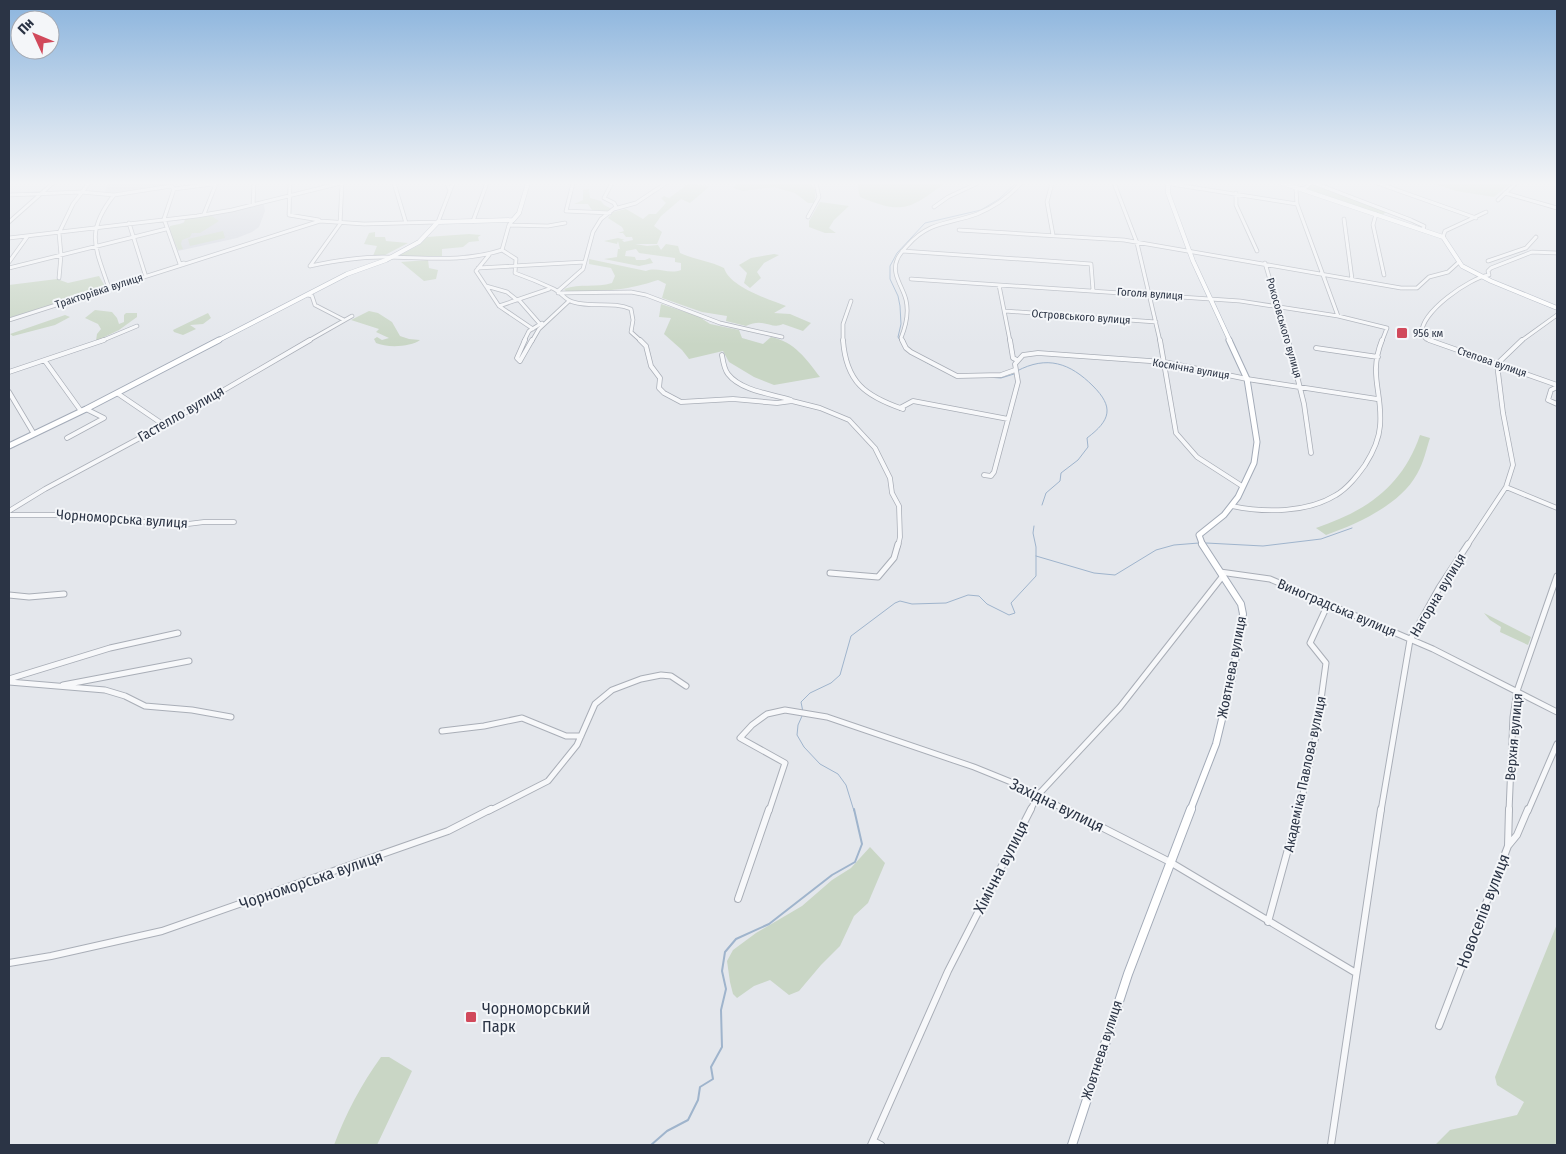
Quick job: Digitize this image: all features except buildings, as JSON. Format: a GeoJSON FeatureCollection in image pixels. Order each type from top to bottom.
{"type":"FeatureCollection","features":[{"type":"Feature","properties":{"kind":"main road"},"geometry":{"type":"LineString","coordinates":[[9,446],[117,393],[347,274],[391,257],[419,242],[424,237]]}},
{"type":"Feature","properties":{"kind":"main road","name":"Жовтнева вулиця"},"geometry":{"type":"LineString","coordinates":[[1072,1145],[1113,1016],[1216,744],[1233,674],[1243,614],[1240,604],[1201,543],[1200,536],[1202,531],[1224,515],[1232,506],[1256,455],[1256,430],[1247,379],[1184,237]]}},
{"type":"Feature","properties":{"kind":"main road"},"geometry":{"type":"LineString","coordinates":[[1443,237],[1462,266],[1491,281],[1557,308]]}},
{"type":"Feature","properties":{"kind":"main road"},"geometry":{"type":"LineString","coordinates":[[1491,281],[1505,290],[1557,314]]}},
{"type":"Feature","properties":{"kind":"street"},"geometry":{"type":"LineString","coordinates":[[9,238],[27,237]]}},
{"type":"Feature","properties":{"kind":"street"},"geometry":{"type":"LineString","coordinates":[[9,262],[27,237]]}},
{"type":"Feature","properties":{"kind":"street"},"geometry":{"type":"LineString","coordinates":[[59,237],[61,255],[59,278]]}},
{"type":"Feature","properties":{"kind":"street"},"geometry":{"type":"LineString","coordinates":[[96,237],[103,273],[109,288]]}},
{"type":"Feature","properties":{"kind":"street"},"geometry":{"type":"LineString","coordinates":[[9,268],[132,237],[146,274]]}},
{"type":"Feature","properties":{"kind":"street"},"geometry":{"type":"LineString","coordinates":[[169,237],[180,264],[185,263]]}},
{"type":"Feature","properties":{"kind":"street","name":"Тракторівка вулиця"},"geometry":{"type":"LineString","coordinates":[[9,320],[269,237]]}},
{"type":"Feature","properties":{"kind":"street"},"geometry":{"type":"LineString","coordinates":[[331,237],[310,266],[342,260],[391,257],[440,259],[489,255],[502,250]]}},
{"type":"Feature","properties":{"kind":"street"},"geometry":{"type":"LineString","coordinates":[[502,250],[506,237]]}},
{"type":"Feature","properties":{"kind":"street"},"geometry":{"type":"LineString","coordinates":[[558,292],[583,269],[592,237]]}},
{"type":"Feature","properties":{"kind":"street"},"geometry":{"type":"LineString","coordinates":[[913,237],[895,262],[896,278],[906,300],[906,325],[901,338],[906,348],[957,376],[1001,375],[1016,372]]}},
{"type":"Feature","properties":{"kind":"street"},"geometry":{"type":"LineString","coordinates":[[1075,237],[1137,242],[1399,288],[1417,288],[1428,278],[1453,269],[1456,263],[1459,262]]}},
{"type":"Feature","properties":{"kind":"street"},"geometry":{"type":"LineString","coordinates":[[1135,237],[1156,322],[1176,433],[1180,441],[1209,466],[1242,486]]}},
{"type":"Feature","properties":{"kind":"street"},"geometry":{"type":"LineString","coordinates":[[1251,237],[1257,251]]}},
{"type":"Feature","properties":{"kind":"street"},"geometry":{"type":"LineString","coordinates":[[1309,237],[1338,316]]}},
{"type":"Feature","properties":{"kind":"street"},"geometry":{"type":"LineString","coordinates":[[1346,237],[1352,279]]}},
{"type":"Feature","properties":{"kind":"street"},"geometry":{"type":"LineString","coordinates":[[1376,237],[1384,275]]}},
{"type":"Feature","properties":{"kind":"street"},"geometry":{"type":"LineString","coordinates":[[1488,261],[1526,248],[1536,237]]}},
{"type":"Feature","properties":{"kind":"street"},"geometry":{"type":"LineString","coordinates":[[502,250],[516,259],[515,273],[519,276],[537,280],[549,289],[558,292],[631,292],[646,295],[720,323],[782,337]]}},
{"type":"Feature","properties":{"kind":"street"},"geometry":{"type":"LineString","coordinates":[[902,251],[1091,264],[1093,290]]}},
{"type":"Feature","properties":{"kind":"street"},"geometry":{"type":"LineString","coordinates":[[1481,276],[1489,275],[1488,271],[1491,268],[1532,252],[1557,253]]}},
{"type":"Feature","properties":{"kind":"street"},"geometry":{"type":"LineString","coordinates":[[489,255],[476,271],[500,306],[533,329]]}},
{"type":"Feature","properties":{"kind":"street"},"geometry":{"type":"LineString","coordinates":[[478,268],[585,262]]}},
{"type":"Feature","properties":{"kind":"street","name":"Рокосовського вулиця"},"geometry":{"type":"LineString","coordinates":[[1265,263],[1297,367],[1308,421],[1311,453]]}},
{"type":"Feature","properties":{"kind":"street","name":"Степова вулиця"},"geometry":{"type":"LineString","coordinates":[[1481,276],[1456,292],[1432,313],[1422,328],[1422,334],[1426,340],[1557,386]]}},
{"type":"Feature","properties":{"kind":"street","name":"Гоголя вулиця"},"geometry":{"type":"LineString","coordinates":[[911,279],[1211,299],[1277,306],[1338,316],[1387,328],[1378,356]]}},
{"type":"Feature","properties":{"kind":"street"},"geometry":{"type":"LineString","coordinates":[[984,475],[993,475],[1018,382],[1016,360],[1012,358],[999,285]]}},
{"type":"Feature","properties":{"kind":"street"},"geometry":{"type":"LineString","coordinates":[[486,286],[507,292],[518,300],[540,324]]}},
{"type":"Feature","properties":{"kind":"street"},"geometry":{"type":"LineString","coordinates":[[500,306],[549,289]]}},
{"type":"Feature","properties":{"kind":"street"},"geometry":{"type":"LineString","coordinates":[[558,292],[569,302],[631,308],[633,320],[631,332],[648,351],[651,366],[660,378],[659,388],[664,393],[681,402],[733,399],[777,403],[792,401]]}},
{"type":"Feature","properties":{"kind":"street"},"geometry":{"type":"LineString","coordinates":[[308,295],[312,296],[315,305],[319,308],[344,320]]}},
{"type":"Feature","properties":{"kind":"street"},"geometry":{"type":"LineString","coordinates":[[851,301],[841,328],[846,368],[855,383],[866,392],[887,405],[901,409],[913,401],[1008,419]]}},
{"type":"Feature","properties":{"kind":"street"},"geometry":{"type":"LineString","coordinates":[[547,320],[533,329],[525,340],[517,358],[520,361],[539,329],[569,302]]}},
{"type":"Feature","properties":{"kind":"street","name":"Островського вулиця"},"geometry":{"type":"LineString","coordinates":[[1005,311],[1156,322]]}},
{"type":"Feature","properties":{"kind":"street"},"geometry":{"type":"LineString","coordinates":[[1497,364],[1530,333],[1557,314]]}},
{"type":"Feature","properties":{"kind":"street","name":"Гастелло вулиця"},"geometry":{"type":"LineString","coordinates":[[9,511],[44,489],[164,424],[352,316]]}},
{"type":"Feature","properties":{"kind":"street"},"geometry":{"type":"LineString","coordinates":[[9,372],[97,343],[137,326]]}},
{"type":"Feature","properties":{"kind":"street"},"geometry":{"type":"LineString","coordinates":[[1232,506],[1254,510],[1298,508],[1335,495],[1355,477],[1379,436],[1380,413],[1377,399],[1375,362],[1378,356],[1316,348]]}},
{"type":"Feature","properties":{"kind":"street","name":"Космічна вулиця"},"geometry":{"type":"LineString","coordinates":[[1016,360],[1026,354],[1038,353],[1164,362],[1247,379],[1377,399]]}},
{"type":"Feature","properties":{"kind":"street"},"geometry":{"type":"LineString","coordinates":[[722,355],[727,373],[758,391],[820,408],[847,418],[875,448],[890,478],[892,493],[900,506],[900,537],[894,558],[879,576],[830,573]]}},
{"type":"Feature","properties":{"kind":"street"},"geometry":{"type":"LineString","coordinates":[[45,361],[83,410],[104,418],[67,438]]}},
{"type":"Feature","properties":{"kind":"street","name":"Нагорна вулиця"},"geometry":{"type":"LineString","coordinates":[[1331,1145],[1386,777],[1410,640],[1439,588],[1506,487],[1513,465],[1503,413],[1497,364]]}},
{"type":"Feature","properties":{"kind":"street"},"geometry":{"type":"LineString","coordinates":[[1557,386],[1551,390],[1548,397],[1548,400],[1557,404]]}},
{"type":"Feature","properties":{"kind":"street"},"geometry":{"type":"LineString","coordinates":[[9,392],[34,434]]}},
{"type":"Feature","properties":{"kind":"street"},"geometry":{"type":"LineString","coordinates":[[117,393],[164,424]]}},
{"type":"Feature","properties":{"kind":"street"},"geometry":{"type":"LineString","coordinates":[[1506,487],[1557,508]]}},
{"type":"Feature","properties":{"kind":"street","name":"Чорноморська вулиця"},"geometry":{"type":"LineString","coordinates":[[9,515],[70,515],[180,525],[204,522],[234,522]]}},
{"type":"Feature","properties":{"kind":"street","name":"Виноградська вулиця"},"geometry":{"type":"LineString","coordinates":[[1221,574],[1270,579],[1410,640],[1557,712]]}},
{"type":"Feature","properties":{"kind":"street","name":"Хімічна вулиця"},"geometry":{"type":"LineString","coordinates":[[872,1143],[948,971],[1038,795],[1120,706],[1221,574]]}},
{"type":"Feature","properties":{"kind":"street","name":"Верхня вулиця"},"geometry":{"type":"LineString","coordinates":[[1508,846],[1512,717],[1517,691],[1557,576]]}},
{"type":"Feature","properties":{"kind":"street"},"geometry":{"type":"LineString","coordinates":[[9,595],[29,598],[64,594]]}},
{"type":"Feature","properties":{"kind":"street","name":"Академіка Павлова вулиця"},"geometry":{"type":"LineString","coordinates":[[1268,922],[1296,823],[1316,736],[1326,663],[1320,652],[1312,647],[1310,643],[1328,604]]}},
{"type":"Feature","properties":{"kind":"street"},"geometry":{"type":"LineString","coordinates":[[9,681],[110,648],[178,633]]}},
{"type":"Feature","properties":{"kind":"street"},"geometry":{"type":"LineString","coordinates":[[57,687],[189,661]]}},
{"type":"Feature","properties":{"kind":"street","name":"Чорноморська вулиця"},"geometry":{"type":"LineString","coordinates":[[9,963],[51,956],[169,929],[448,831],[544,784],[571,755],[595,704],[612,690],[640,679],[661,675],[675,678],[686,686]]}},
{"type":"Feature","properties":{"kind":"street"},"geometry":{"type":"LineString","coordinates":[[9,681],[105,690],[125,696],[145,706],[192,710],[231,717]]}},
{"type":"Feature","properties":{"kind":"street","name":"Західна вулиця"},"geometry":{"type":"LineString","coordinates":[[738,899],[785,763],[740,738],[752,725],[767,714],[785,710],[827,717],[974,767],[1038,795],[1170,862],[1356,973]]}},
{"type":"Feature","properties":{"kind":"street"},"geometry":{"type":"LineString","coordinates":[[442,731],[484,726],[522,718],[566,736],[581,736]]}},
{"type":"Feature","properties":{"kind":"street","name":"Новоселів вулиця"},"geometry":{"type":"LineString","coordinates":[[1439,1026],[1508,846],[1517,836],[1557,744]]}},
{"type":"Feature","properties":{"kind":"street"},"geometry":{"type":"LineString","coordinates":[[872,1143],[881,1145]]}},
{"type":"Feature","properties":{"kind":"shaded area"},"geometry":{"type":"Polygon","coordinates":[[[171,237],[240,237],[237,238],[178,251],[171,237]]]}},
{"type":"Feature","properties":{"kind":"green space"},"geometry":{"type":"Polygon","coordinates":[[[172,237],[190,237],[182,240],[183,249],[178,250],[172,237]]]}},
{"type":"Feature","properties":{"kind":"green space"},"geometry":{"type":"Polygon","coordinates":[[[197,237],[225,238],[190,246],[188,239],[197,237]]]}},
{"type":"Feature","properties":{"kind":"green space"},"geometry":{"type":"Polygon","coordinates":[[[367,237],[385,237],[386,241],[408,243],[385,255],[373,256],[377,246],[364,244],[367,237]]]}},
{"type":"Feature","properties":{"kind":"green space"},"geometry":{"type":"Polygon","coordinates":[[[427,237],[478,237],[479,241],[469,242],[463,247],[442,249],[442,256],[398,256],[419,245],[427,237]]]}},
{"type":"Feature","properties":{"kind":"green space"},"geometry":{"type":"Polygon","coordinates":[[[626,237],[660,237],[657,244],[635,244],[658,245],[661,250],[666,244],[678,246],[680,253],[724,268],[728,275],[742,287],[786,306],[774,313],[790,314],[811,323],[803,331],[783,324],[775,326],[758,323],[746,326],[726,321],[727,316],[702,312],[662,298],[666,284],[658,280],[634,287],[612,290],[566,291],[564,289],[612,283],[615,276],[611,268],[589,264],[589,259],[646,271],[654,269],[672,272],[681,270],[681,263],[675,262],[675,258],[639,253],[636,249],[626,251],[625,256],[635,257],[636,260],[650,258],[653,263],[639,266],[604,259],[617,257],[618,249],[620,249],[618,241],[617,244],[604,241],[618,238],[625,240],[622,240],[624,242],[633,240],[632,237],[626,237]]]}},
{"type":"Feature","properties":{"kind":"green space"},"geometry":{"type":"Polygon","coordinates":[[[774,254],[779,255],[764,263],[757,272],[761,278],[750,288],[744,283],[747,273],[739,265],[751,258],[774,254]]]}},
{"type":"Feature","properties":{"kind":"green space"},"geometry":{"type":"Polygon","coordinates":[[[428,260],[429,268],[438,270],[436,279],[424,281],[401,262],[428,260]]]}},
{"type":"Feature","properties":{"kind":"green space"},"geometry":{"type":"Polygon","coordinates":[[[99,276],[106,288],[9,318],[9,285],[57,279],[68,283],[99,276]]]}},
{"type":"Feature","properties":{"kind":"green space"},"geometry":{"type":"Polygon","coordinates":[[[661,304],[698,316],[710,324],[739,330],[742,338],[763,344],[771,337],[779,339],[799,352],[820,377],[774,385],[754,377],[729,362],[723,351],[689,359],[664,334],[671,318],[659,317],[661,304]]]}},
{"type":"Feature","properties":{"kind":"green space"},"geometry":{"type":"Polygon","coordinates":[[[95,310],[112,312],[119,324],[124,322],[124,315],[126,313],[137,313],[137,317],[119,330],[96,341],[97,334],[101,329],[98,324],[85,318],[95,310]]]}},
{"type":"Feature","properties":{"kind":"green space"},"geometry":{"type":"Polygon","coordinates":[[[369,311],[378,313],[392,322],[400,336],[420,340],[399,346],[386,346],[376,343],[374,339],[377,337],[382,340],[389,338],[376,332],[379,329],[351,320],[369,311]]]}},
{"type":"Feature","properties":{"kind":"green space"},"geometry":{"type":"Polygon","coordinates":[[[208,313],[211,318],[203,324],[190,325],[196,329],[183,335],[174,332],[173,330],[208,313]]]}},
{"type":"Feature","properties":{"kind":"green space"},"geometry":{"type":"Polygon","coordinates":[[[65,315],[70,317],[55,325],[13,336],[10,334],[65,315]]]}},
{"type":"Feature","properties":{"kind":"green space"},"geometry":{"type":"Polygon","coordinates":[[[1420,435],[1430,438],[1423,460],[1417,474],[1400,495],[1377,512],[1326,535],[1316,528],[1351,514],[1380,495],[1403,469],[1420,435]]]}},
{"type":"Feature","properties":{"kind":"green space"},"geometry":{"type":"Polygon","coordinates":[[[1484,613],[1531,637],[1528,645],[1500,632],[1501,627],[1490,620],[1484,613]]]}},
{"type":"Feature","properties":{"kind":"green space"},"geometry":{"type":"Polygon","coordinates":[[[870,847],[885,863],[868,903],[854,916],[840,946],[799,991],[789,995],[770,980],[754,986],[737,998],[733,994],[727,961],[733,950],[756,933],[802,906],[832,880],[851,868],[870,847]]]}},
{"type":"Feature","properties":{"kind":"green space"},"geometry":{"type":"Polygon","coordinates":[[[1557,924],[1557,1144],[1435,1145],[1450,1130],[1517,1115],[1524,1102],[1497,1085],[1495,1077],[1557,924]]]}},
{"type":"Feature","properties":{"kind":"green space"},"geometry":{"type":"Polygon","coordinates":[[[381,1057],[389,1057],[412,1071],[377,1145],[334,1145],[354,1100],[381,1057]]]}},
{"type":"Feature","properties":{"kind":"waterway"},"geometry":{"type":"LineString","coordinates":[[904,347],[898,337],[901,324],[900,306],[898,296],[890,279],[890,266],[897,253],[912,237]]}},
{"type":"Feature","properties":{"kind":"waterway"},"geometry":{"type":"LineString","coordinates":[[924,361],[933,366]]}},
{"type":"Feature","properties":{"kind":"waterway"},"geometry":{"type":"LineString","coordinates":[[1017,371],[1038,363],[1058,364],[1067,367],[1093,386],[1107,407],[1105,419],[1087,438],[1088,447],[1078,460],[1061,473],[1060,481],[1046,493],[1042,505]]}},
{"type":"Feature","properties":{"kind":"waterway"},"geometry":{"type":"LineString","coordinates":[[987,377],[1001,378],[1014,374]]}},
{"type":"Feature","properties":{"kind":"waterway"},"geometry":{"type":"LineString","coordinates":[[1034,526],[1036,556]]}},
{"type":"Feature","properties":{"kind":"waterway"},"geometry":{"type":"LineString","coordinates":[[1206,543],[1263,546],[1321,539],[1352,528]]}},
{"type":"Feature","properties":{"kind":"waterway"},"geometry":{"type":"LineString","coordinates":[[1036,556],[1094,573],[1115,575],[1156,550],[1174,545],[1199,543]]}},
{"type":"Feature","properties":{"kind":"waterway"},"geometry":{"type":"LineString","coordinates":[[803,712],[801,702],[810,693],[831,683],[840,675],[851,636],[895,603],[900,601],[912,604],[946,603],[968,595],[979,596],[987,604],[1009,615],[1015,613],[1011,603],[1036,576],[1036,556]]}},
{"type":"Feature","properties":{"kind":"waterway"},"geometry":{"type":"LineString","coordinates":[[802,716],[798,725],[797,735],[804,747],[820,764],[838,774],[846,785],[854,811]]}},
{"type":"Feature","properties":{"kind":"waterway"},"geometry":{"type":"LineString","coordinates":[[651,1145],[667,1131],[688,1120],[698,1100],[700,1087],[713,1079],[711,1067],[722,1047],[721,1010],[726,989],[722,971],[725,952],[736,939],[769,924],[832,875],[855,862],[862,844],[854,809]]}},
{"type":"Feature","properties":{"kind":"place","name":"956 км"},"geometry":{"type":"Point","coordinates":[1402,333]}},
{"type":"Feature","properties":{"kind":"place","name":"Чорноморський Парк"},"geometry":{"type":"Point","coordinates":[471,1017]}}]}
